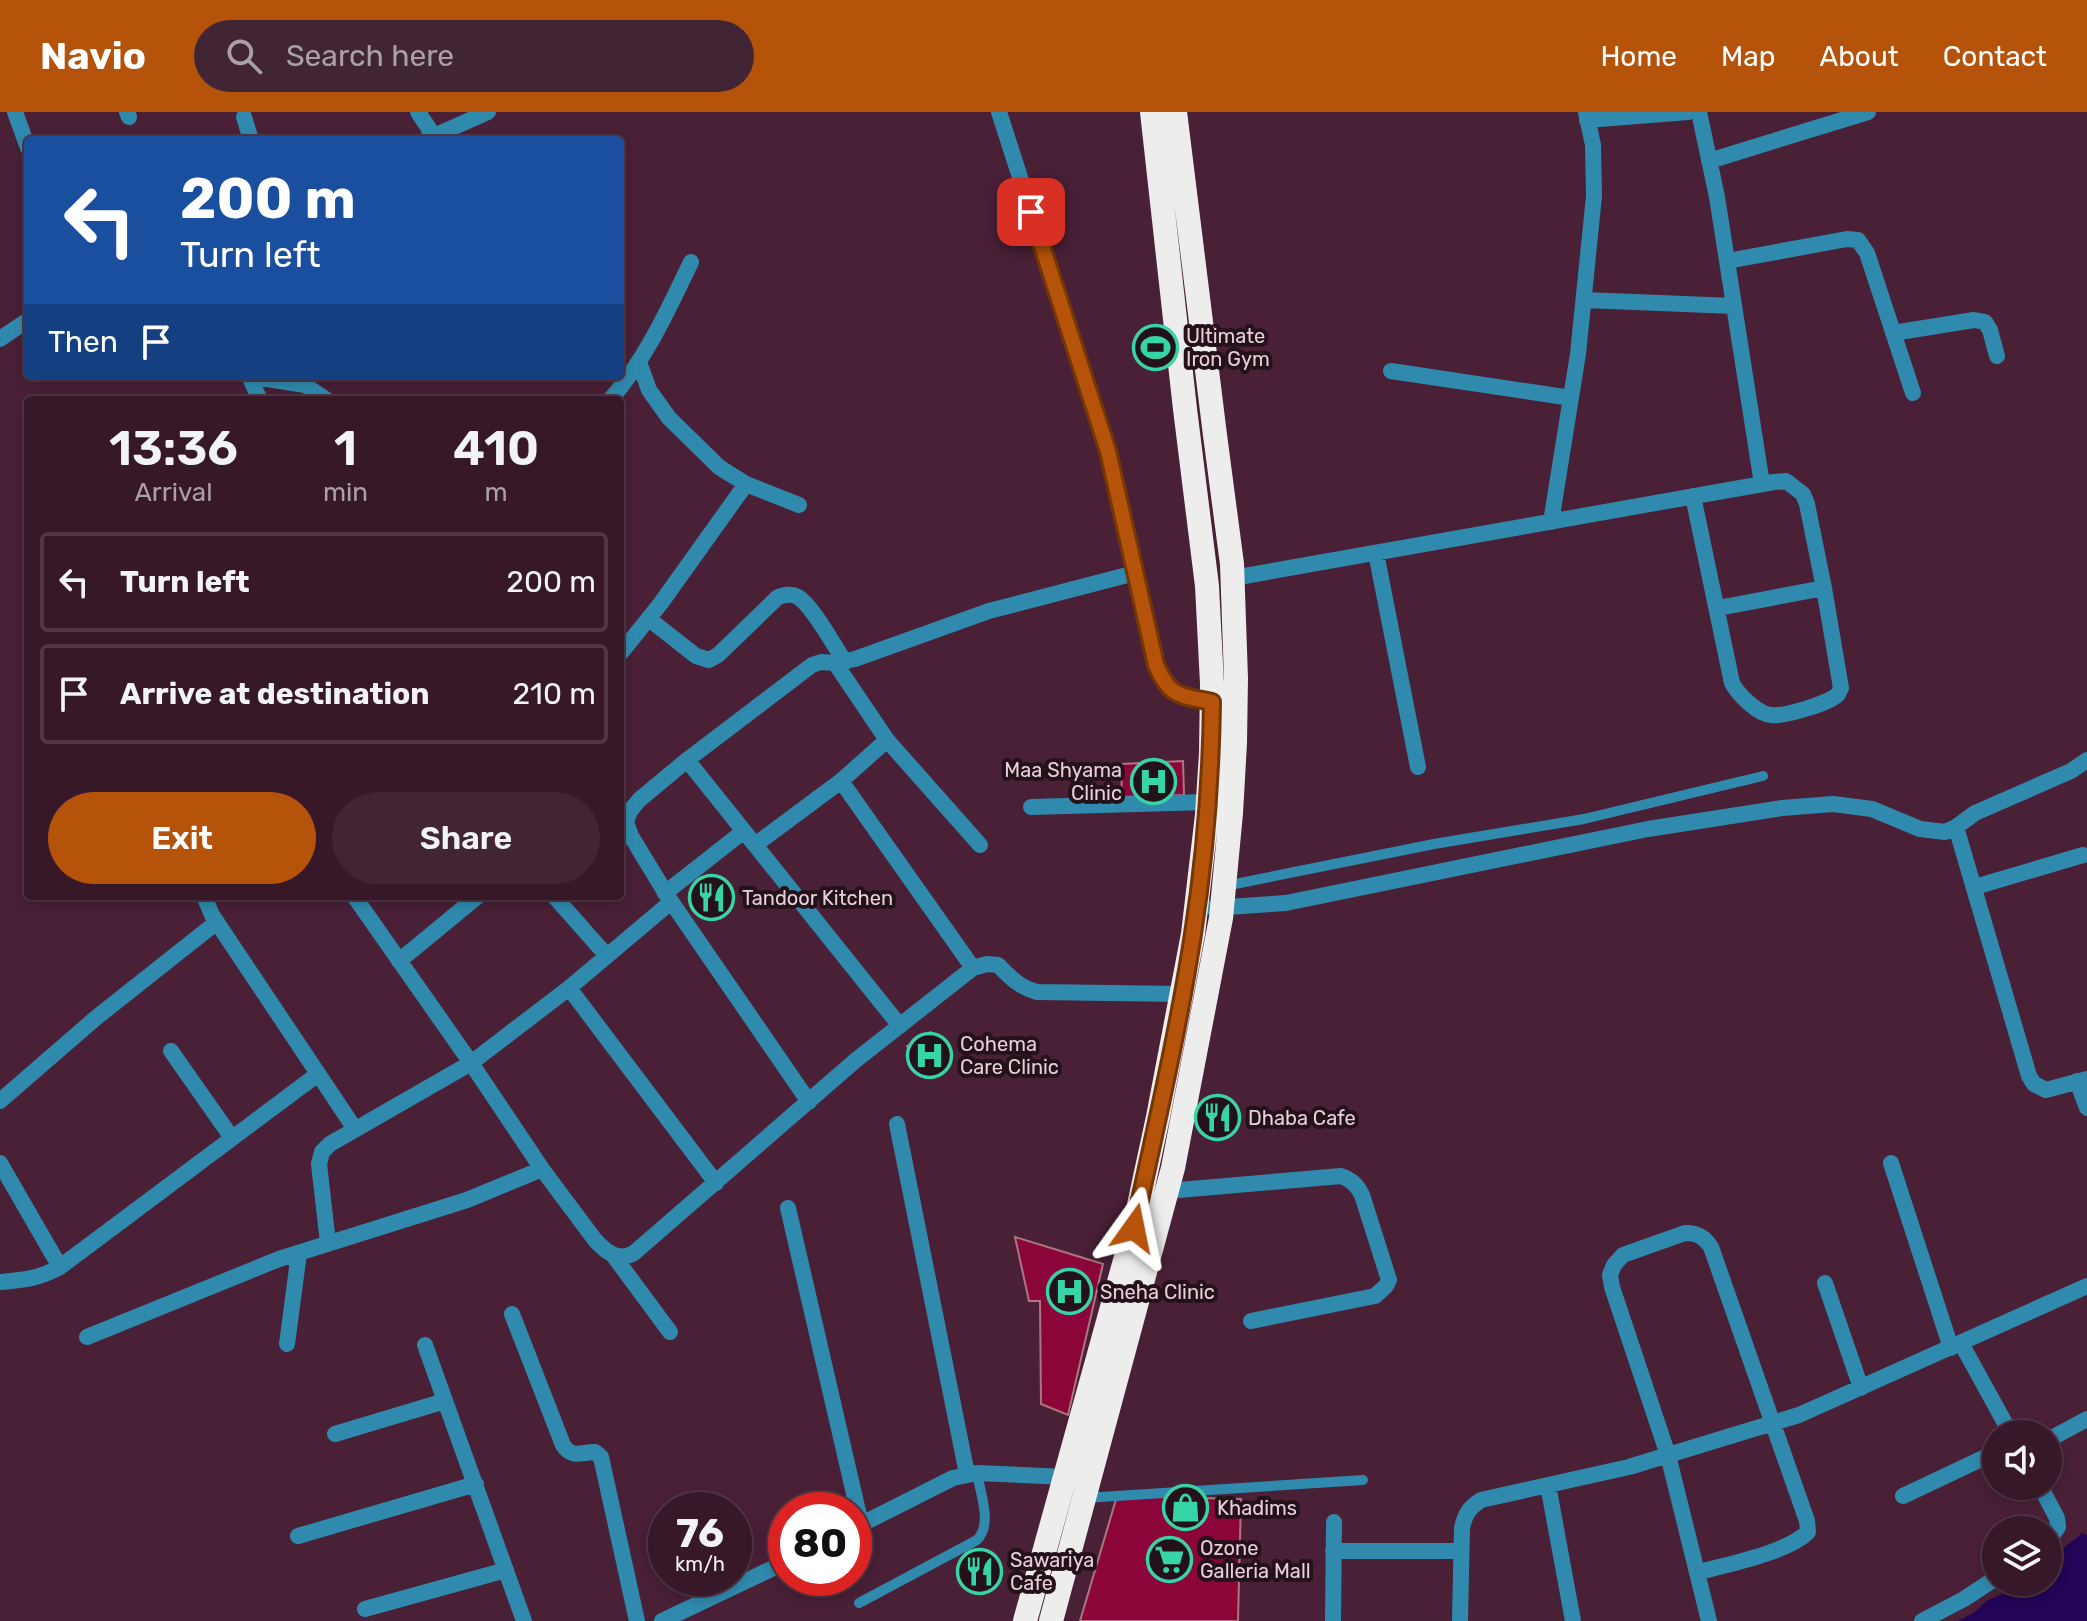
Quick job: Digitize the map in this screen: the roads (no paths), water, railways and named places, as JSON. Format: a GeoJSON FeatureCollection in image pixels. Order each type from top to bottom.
{"type":"FeatureCollection","features":[{"type":"Feature","properties":{"kind":"highway"},"geometry":{"type":"LineString","coordinates":[[1025,1621],[1134,1228],[1182,994],[1196,906],[1207,802],[1212,702],[1207,586],[1152,112]]}},
{"type":"Feature","properties":{"kind":"highway"},"geometry":{"type":"LineString","coordinates":[[1051,1621],[1167,1191],[1202,1024],[1223,897],[1235,743],[1233,578],[1175,112]]}},
{"type":"Feature","properties":{"kind":"street"},"geometry":{"type":"LineString","coordinates":[[15,112],[24,137]]}},
{"type":"Feature","properties":{"kind":"street"},"geometry":{"type":"LineString","coordinates":[[418,112],[429,136]]}},
{"type":"Feature","properties":{"kind":"street"},"geometry":{"type":"LineString","coordinates":[[434,136],[488,112]]}},
{"type":"Feature","properties":{"kind":"street"},"geometry":{"type":"LineString","coordinates":[[999,112],[1108,451],[1156,665],[1164,683],[1177,694],[1212,702]]}},
{"type":"Feature","properties":{"kind":"street"},"geometry":{"type":"LineString","coordinates":[[1551,522],[1578,354],[1594,196],[1593,145],[1587,116],[1688,112]]}},
{"type":"Feature","properties":{"kind":"street"},"geometry":{"type":"LineString","coordinates":[[1699,112],[1727,261],[1762,484]]}},
{"type":"Feature","properties":{"kind":"street"},"geometry":{"type":"LineString","coordinates":[[1709,161],[1868,112]]}},
{"type":"Feature","properties":{"kind":"street"},"geometry":{"type":"LineString","coordinates":[[244,117],[250,136]]}},
{"type":"Feature","properties":{"kind":"street"},"geometry":{"type":"LineString","coordinates":[[1727,261],[1847,239],[1858,240],[1867,253],[1913,393]]}},
{"type":"Feature","properties":{"kind":"street"},"geometry":{"type":"LineString","coordinates":[[614,396],[628,380],[651,343],[691,262]]}},
{"type":"Feature","properties":{"kind":"street"},"geometry":{"type":"LineString","coordinates":[[1584,300],[1734,306]]}},
{"type":"Feature","properties":{"kind":"street"},"geometry":{"type":"LineString","coordinates":[[1893,333],[1974,320],[1985,322],[1997,356]]}},
{"type":"Feature","properties":{"kind":"street"},"geometry":{"type":"LineString","coordinates":[[0,339],[24,323]]}},
{"type":"Feature","properties":{"kind":"street"},"geometry":{"type":"LineString","coordinates":[[639,362],[649,390],[669,418],[719,467],[746,484],[799,505]]}},
{"type":"Feature","properties":{"kind":"street"},"geometry":{"type":"LineString","coordinates":[[1391,371],[1571,398]]}},
{"type":"Feature","properties":{"kind":"street"},"geometry":{"type":"LineString","coordinates":[[274,380],[305,385],[321,396]]}},
{"type":"Feature","properties":{"kind":"street"},"geometry":{"type":"LineString","coordinates":[[1233,578],[1693,496],[1786,481],[1803,494],[1807,504],[1841,688],[1837,695],[1827,701],[1773,716],[1738,693],[1732,683],[1693,496]]}},
{"type":"Feature","properties":{"kind":"street"},"geometry":{"type":"LineString","coordinates":[[624,649],[746,484]]}},
{"type":"Feature","properties":{"kind":"street"},"geometry":{"type":"LineString","coordinates":[[1376,553],[1418,767]]}},
{"type":"Feature","properties":{"kind":"street"},"geometry":{"type":"LineString","coordinates":[[809,1102],[668,897],[631,836],[626,822],[630,811],[687,760],[812,665],[840,662],[989,611],[1135,573]]}},
{"type":"Feature","properties":{"kind":"street"},"geometry":{"type":"LineString","coordinates":[[1718,608],[1824,588]]}},
{"type":"Feature","properties":{"kind":"street"},"geometry":{"type":"LineString","coordinates":[[649,619],[696,656],[709,660],[778,597],[787,594],[798,597],[811,611],[887,740],[980,845]]}},
{"type":"Feature","properties":{"kind":"street"},"geometry":{"type":"LineString","coordinates":[[328,1243],[319,1164],[322,1152],[330,1144],[471,1063],[607,956],[668,897],[750,838],[841,781],[887,740]]}},
{"type":"Feature","properties":{"kind":"street"},"geometry":{"type":"LineString","coordinates":[[687,760],[900,1026]]}},
{"type":"Feature","properties":{"kind":"street"},"geometry":{"type":"LineString","coordinates":[[1196,906],[1223,897],[1286,903],[1648,829],[1782,808],[1833,804],[1872,809],[1920,829],[1945,832],[1975,813],[2071,771],[2087,760]]}},
{"type":"Feature","properties":{"kind":"street"},"geometry":{"type":"LineString","coordinates":[[841,781],[973,968]]}},
{"type":"Feature","properties":{"kind":"street"},"geometry":{"type":"LineString","coordinates":[[1031,807],[1207,802]]}},
{"type":"Feature","properties":{"kind":"street"},"geometry":{"type":"LineString","coordinates":[[1956,827],[2029,1076],[2034,1084],[2046,1090],[2082,1080],[2087,1108]]}},
{"type":"Feature","properties":{"kind":"street"},"geometry":{"type":"LineString","coordinates":[[1975,887],[2083,855]]}},
{"type":"Feature","properties":{"kind":"street"},"geometry":{"type":"LineString","coordinates":[[206,900],[217,922],[355,1129]]}},
{"type":"Feature","properties":{"kind":"street"},"geometry":{"type":"LineString","coordinates":[[357,900],[542,1169],[595,1240],[604,1250],[620,1258],[634,1253],[856,1060],[973,968],[998,965],[1015,983],[1037,992],[1182,994]]}},
{"type":"Feature","properties":{"kind":"street"},"geometry":{"type":"LineString","coordinates":[[399,961],[473,900]]}},
{"type":"Feature","properties":{"kind":"street"},"geometry":{"type":"LineString","coordinates":[[558,900],[607,956]]}},
{"type":"Feature","properties":{"kind":"street"},"geometry":{"type":"LineString","coordinates":[[0,1101],[97,1017],[217,922]]}},
{"type":"Feature","properties":{"kind":"street"},"geometry":{"type":"LineString","coordinates":[[569,988],[716,1183]]}},
{"type":"Feature","properties":{"kind":"street"},"geometry":{"type":"LineString","coordinates":[[171,1051],[232,1138]]}},
{"type":"Feature","properties":{"kind":"street"},"geometry":{"type":"LineString","coordinates":[[0,1282],[32,1280],[60,1267],[318,1074]]}},
{"type":"Feature","properties":{"kind":"street"},"geometry":{"type":"LineString","coordinates":[[897,1124],[972,1473]]}},
{"type":"Feature","properties":{"kind":"street"},"geometry":{"type":"LineString","coordinates":[[0,1163],[60,1267]]}},
{"type":"Feature","properties":{"kind":"street"},"geometry":{"type":"LineString","coordinates":[[1891,1163],[1956,1345],[2002,1420]]}},
{"type":"Feature","properties":{"kind":"street"},"geometry":{"type":"LineString","coordinates":[[87,1337],[299,1253],[467,1200],[542,1169]]}},
{"type":"Feature","properties":{"kind":"street"},"geometry":{"type":"LineString","coordinates":[[1167,1191],[1341,1176],[1357,1186],[1389,1280],[1386,1286],[1375,1296],[1251,1321]]}},
{"type":"Feature","properties":{"kind":"street"},"geometry":{"type":"LineString","coordinates":[[788,1208],[851,1492]]}},
{"type":"Feature","properties":{"kind":"street"},"geometry":{"type":"LineString","coordinates":[[1697,1573],[1779,1548],[1808,1532],[1807,1521],[1711,1247],[1704,1237],[1685,1233],[1623,1255],[1610,1275],[1668,1455],[1697,1573],[1709,1621]]}},
{"type":"Feature","properties":{"kind":"street"},"geometry":{"type":"LineString","coordinates":[[287,1344],[299,1253]]}},
{"type":"Feature","properties":{"kind":"street"},"geometry":{"type":"LineString","coordinates":[[613,1255],[670,1332]]}},
{"type":"Feature","properties":{"kind":"street"},"geometry":{"type":"LineString","coordinates":[[1825,1283],[1861,1388]]}},
{"type":"Feature","properties":{"kind":"street"},"geometry":{"type":"LineString","coordinates":[[1460,1621],[1464,1515],[1481,1500],[1629,1467],[1799,1415],[2087,1286]]}},
{"type":"Feature","properties":{"kind":"street"},"geometry":{"type":"LineString","coordinates":[[512,1314],[563,1445],[571,1453],[595,1452],[601,1457],[637,1621]]}},
{"type":"Feature","properties":{"kind":"street"},"geometry":{"type":"LineString","coordinates":[[425,1345],[524,1621]]}},
{"type":"Feature","properties":{"kind":"street"},"geometry":{"type":"LineString","coordinates":[[335,1434],[445,1401]]}},
{"type":"Feature","properties":{"kind":"street"},"geometry":{"type":"LineString","coordinates":[[2062,1432],[2087,1419]]}},
{"type":"Feature","properties":{"kind":"street"},"geometry":{"type":"LineString","coordinates":[[1903,1496],[1982,1459]]}},
{"type":"Feature","properties":{"kind":"street"},"geometry":{"type":"LineString","coordinates":[[872,1519],[953,1478],[972,1473],[1066,1477]]}},
{"type":"Feature","properties":{"kind":"street"},"geometry":{"type":"LineString","coordinates":[[298,1536],[476,1484]]}},
{"type":"Feature","properties":{"kind":"street"},"geometry":{"type":"LineString","coordinates":[[1548,1485],[1573,1621]]}},
{"type":"Feature","properties":{"kind":"street"},"geometry":{"type":"LineString","coordinates":[[1333,1621],[1334,1522]]}},
{"type":"Feature","properties":{"kind":"street"},"geometry":{"type":"LineString","coordinates":[[1333,1551],[1461,1551]]}},
{"type":"Feature","properties":{"kind":"street"},"geometry":{"type":"LineString","coordinates":[[365,1609],[506,1570]]}},
{"type":"Feature","properties":{"kind":"street"},"geometry":{"type":"LineString","coordinates":[[662,1621],[768,1571]]}},
{"type":"Feature","properties":{"kind":"street"},"geometry":{"type":"LineString","coordinates":[[1922,1621],[1982,1587]]}},
{"type":"Feature","properties":{"kind":"lane"},"geometry":{"type":"LineString","coordinates":[[1223,897],[1434,844],[1584,819],[1763,776]]}},
{"type":"Feature","properties":{"kind":"lane"},"geometry":{"type":"LineString","coordinates":[[859,1603],[977,1540],[984,1532],[985,1523],[972,1473]]}},
{"type":"Feature","properties":{"kind":"lane"},"geometry":{"type":"LineString","coordinates":[[1084,1498],[1363,1480]]}},
{"type":"Feature","properties":{"kind":"place","name":"Ultimate Iron Gym"},"geometry":{"type":"Point","coordinates":[1155,348]}},
{"type":"Feature","properties":{"kind":"place","name":"Maa Shyama Clinic"},"geometry":{"type":"Point","coordinates":[1153,782]}},
{"type":"Feature","properties":{"kind":"place","name":"Tandoor Kitchen"},"geometry":{"type":"Point","coordinates":[711,898]}},
{"type":"Feature","properties":{"kind":"place","name":"Cohema Care Clinic"},"geometry":{"type":"Point","coordinates":[929,1055]}},
{"type":"Feature","properties":{"kind":"place","name":"Dhaba Cafe"},"geometry":{"type":"Point","coordinates":[1217,1118]}},
{"type":"Feature","properties":{"kind":"place","name":"Sneha Clinic"},"geometry":{"type":"Point","coordinates":[1069,1292]}},
{"type":"Feature","properties":{"kind":"place","name":"Khadims"},"geometry":{"type":"Point","coordinates":[1186,1508]}},
{"type":"Feature","properties":{"kind":"place","name":"Ozone Galleria Mall"},"geometry":{"type":"Point","coordinates":[1169,1560]}},
{"type":"Feature","properties":{"kind":"place","name":"Sawariya Cafe"},"geometry":{"type":"Point","coordinates":[979,1572]}}]}
